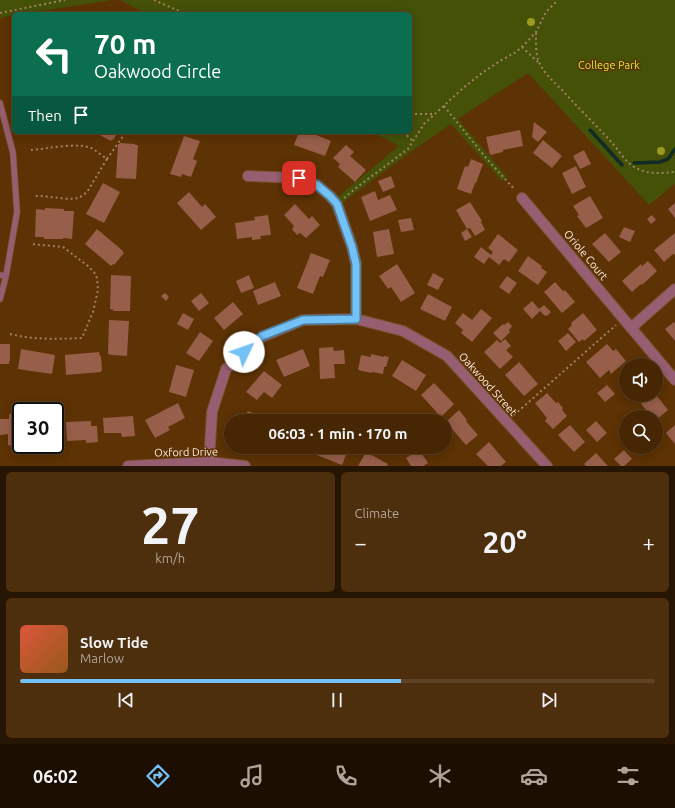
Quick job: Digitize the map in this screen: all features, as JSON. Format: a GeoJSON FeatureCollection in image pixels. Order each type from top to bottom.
{"type":"FeatureCollection","features":[{"type":"Feature","properties":{"kind":"street"},"geometry":{"type":"LineString","coordinates":[[248,176],[299,178],[317,185],[337,204],[352,247],[356,264],[356,319]]}},
{"type":"Feature","properties":{"kind":"street","name":"Oriole Court"},"geometry":{"type":"LineString","coordinates":[[522,198],[675,380]]}},
{"type":"Feature","properties":{"kind":"street"},"geometry":{"type":"LineString","coordinates":[[632,328],[675,289]]}},
{"type":"Feature","properties":{"kind":"street","name":"Oakwood Street"},"geometry":{"type":"LineString","coordinates":[[209,462],[212,412],[226,368],[262,336],[303,320],[356,319],[403,331],[447,356],[547,466]]}},
{"type":"Feature","properties":{"kind":"street","name":"Oxford Drive"},"geometry":{"type":"LineString","coordinates":[[128,466],[209,462],[245,466]]}},
{"type":"Feature","properties":{"kind":"lane"},"geometry":{"type":"LineString","coordinates":[[0,103],[13,153],[17,212],[3,275],[0,299]]}},
{"type":"Feature","properties":{"kind":"path"},"geometry":{"type":"LineString","coordinates":[[0,13],[65,0]]}},
{"type":"Feature","properties":{"kind":"path"},"geometry":{"type":"LineString","coordinates":[[154,0],[182,12]]}},
{"type":"Feature","properties":{"kind":"path"},"geometry":{"type":"LineString","coordinates":[[337,204],[408,149],[424,124],[482,73],[522,47],[536,32],[546,12],[558,0]]}},
{"type":"Feature","properties":{"kind":"path"},"geometry":{"type":"LineString","coordinates":[[536,32],[536,50],[540,65]]}},
{"type":"Feature","properties":{"kind":"path"},"geometry":{"type":"LineString","coordinates":[[522,47],[635,168],[653,173],[675,172]]}},
{"type":"Feature","properties":{"kind":"path"},"geometry":{"type":"LineString","coordinates":[[444,106],[486,158],[522,198]]}},
{"type":"Feature","properties":{"kind":"path"},"geometry":{"type":"LineString","coordinates":[[412,114],[434,114]]}},
{"type":"Feature","properties":{"kind":"path"},"geometry":{"type":"LineString","coordinates":[[35,196],[69,199],[79,198],[88,192],[125,134]]}},
{"type":"Feature","properties":{"kind":"path"},"geometry":{"type":"LineString","coordinates":[[405,134],[413,141]]}},
{"type":"Feature","properties":{"kind":"path"},"geometry":{"type":"LineString","coordinates":[[30,150],[70,146],[85,147],[92,149],[108,159]]}},
{"type":"Feature","properties":{"kind":"path"},"geometry":{"type":"LineString","coordinates":[[10,334],[24,338],[82,338],[93,312],[98,290],[97,278],[94,272],[63,247],[31,244]]}},
{"type":"Feature","properties":{"kind":"path"},"geometry":{"type":"LineString","coordinates":[[513,415],[618,323]]}},
{"type":"Feature","properties":{"kind":"green space"},"geometry":{"type":"Polygon","coordinates":[[[0,0],[112,0],[35,12],[12,12],[12,15],[0,18],[0,0]]]}},
{"type":"Feature","properties":{"kind":"green space","name":"College Park"},"geometry":{"type":"Polygon","coordinates":[[[120,0],[675,0],[675,184],[649,205],[528,73],[458,119],[507,177],[502,181],[451,124],[342,203],[339,196],[399,146],[376,134],[412,134],[412,12],[143,12],[120,0]]]}},
{"type":"Feature","properties":{"kind":"building"},"geometry":{"type":"Polygon","coordinates":[[[534,122],[547,132],[538,142],[532,137],[534,122]]]}},
{"type":"Feature","properties":{"kind":"building"},"geometry":{"type":"Polygon","coordinates":[[[520,130],[523,146],[503,150],[503,152],[490,155],[486,137],[520,130]]]}},
{"type":"Feature","properties":{"kind":"building"},"geometry":{"type":"Polygon","coordinates":[[[98,134],[117,134],[111,141],[98,134]]]}},
{"type":"Feature","properties":{"kind":"building"},"geometry":{"type":"Polygon","coordinates":[[[298,134],[314,134],[331,141],[325,156],[294,145],[298,134]]]}},
{"type":"Feature","properties":{"kind":"building"},"geometry":{"type":"Polygon","coordinates":[[[184,136],[200,141],[193,159],[197,161],[191,177],[182,174],[181,177],[170,174],[184,136]]]}},
{"type":"Feature","properties":{"kind":"building"},"geometry":{"type":"Polygon","coordinates":[[[543,140],[562,156],[552,168],[533,153],[543,140]]]}},
{"type":"Feature","properties":{"kind":"building"},"geometry":{"type":"Polygon","coordinates":[[[118,144],[138,145],[136,179],[116,178],[118,144]]]}},
{"type":"Feature","properties":{"kind":"building"},"geometry":{"type":"Polygon","coordinates":[[[346,145],[354,152],[350,156],[366,170],[355,182],[338,167],[340,164],[333,158],[346,145]]]}},
{"type":"Feature","properties":{"kind":"building"},"geometry":{"type":"Polygon","coordinates":[[[584,150],[591,164],[580,169],[573,156],[584,150]]]}},
{"type":"Feature","properties":{"kind":"building"},"geometry":{"type":"Polygon","coordinates":[[[471,159],[483,164],[471,194],[457,189],[465,166],[468,167],[471,159]]]}},
{"type":"Feature","properties":{"kind":"building"},"geometry":{"type":"Polygon","coordinates":[[[576,166],[586,187],[572,194],[562,173],[576,166]]]}},
{"type":"Feature","properties":{"kind":"building"},"geometry":{"type":"Polygon","coordinates":[[[391,176],[395,187],[383,192],[378,181],[391,176]]]}},
{"type":"Feature","properties":{"kind":"building"},"geometry":{"type":"Polygon","coordinates":[[[103,183],[120,192],[104,223],[86,214],[103,183]]]}},
{"type":"Feature","properties":{"kind":"building"},"geometry":{"type":"Polygon","coordinates":[[[375,191],[378,200],[390,195],[397,210],[370,221],[361,197],[375,191]]]}},
{"type":"Feature","properties":{"kind":"building"},"geometry":{"type":"Polygon","coordinates":[[[189,192],[202,207],[205,204],[216,217],[201,230],[177,203],[189,192]]]}},
{"type":"Feature","properties":{"kind":"building"},"geometry":{"type":"Polygon","coordinates":[[[590,196],[603,218],[586,228],[577,216],[579,215],[573,206],[590,196]]]}},
{"type":"Feature","properties":{"kind":"building"},"geometry":{"type":"Polygon","coordinates":[[[470,202],[482,221],[481,222],[485,230],[475,236],[470,228],[467,229],[456,210],[470,202]]]}},
{"type":"Feature","properties":{"kind":"building"},"geometry":{"type":"Polygon","coordinates":[[[675,203],[675,218],[668,209],[675,203]]]}},
{"type":"Feature","properties":{"kind":"building"},"geometry":{"type":"Polygon","coordinates":[[[295,204],[309,219],[312,216],[320,225],[306,238],[300,233],[297,235],[292,229],[294,226],[284,215],[295,204]]]}},
{"type":"Feature","properties":{"kind":"building"},"geometry":{"type":"Polygon","coordinates":[[[45,208],[74,211],[72,239],[44,239],[44,237],[35,237],[36,209],[45,210],[45,208]]]}},
{"type":"Feature","properties":{"kind":"building"},"geometry":{"type":"Polygon","coordinates":[[[268,215],[271,235],[260,236],[261,239],[252,240],[252,237],[237,239],[235,223],[255,220],[254,217],[268,215]]]}},
{"type":"Feature","properties":{"kind":"building"},"geometry":{"type":"Polygon","coordinates":[[[652,215],[656,220],[651,224],[647,219],[652,215]]]}},
{"type":"Feature","properties":{"kind":"building"},"geometry":{"type":"Polygon","coordinates":[[[411,218],[414,230],[401,232],[398,220],[411,218]]]}},
{"type":"Feature","properties":{"kind":"building"},"geometry":{"type":"Polygon","coordinates":[[[624,227],[635,231],[630,242],[619,237],[624,227]]]}},
{"type":"Feature","properties":{"kind":"building"},"geometry":{"type":"Polygon","coordinates":[[[97,229],[124,253],[114,265],[113,264],[111,266],[85,244],[97,229]]]}},
{"type":"Feature","properties":{"kind":"building"},"geometry":{"type":"Polygon","coordinates":[[[389,229],[394,254],[377,257],[373,232],[389,229]]]}},
{"type":"Feature","properties":{"kind":"building"},"geometry":{"type":"Polygon","coordinates":[[[467,229],[472,237],[465,241],[461,233],[467,229]]]}},
{"type":"Feature","properties":{"kind":"building"},"geometry":{"type":"Polygon","coordinates":[[[605,233],[621,252],[609,262],[592,244],[605,233]]]}},
{"type":"Feature","properties":{"kind":"building"},"geometry":{"type":"Polygon","coordinates":[[[675,233],[675,254],[664,262],[654,250],[675,233]]]}},
{"type":"Feature","properties":{"kind":"building"},"geometry":{"type":"Polygon","coordinates":[[[498,234],[518,250],[509,262],[504,259],[499,265],[489,257],[484,264],[474,257],[481,247],[491,255],[493,252],[488,248],[498,234]]]}},
{"type":"Feature","properties":{"kind":"building"},"geometry":{"type":"Polygon","coordinates":[[[311,253],[330,260],[323,277],[320,276],[313,294],[297,288],[311,253]]]}},
{"type":"Feature","properties":{"kind":"building"},"geometry":{"type":"Polygon","coordinates":[[[528,256],[542,266],[541,268],[547,272],[538,285],[518,271],[528,256]]]}},
{"type":"Feature","properties":{"kind":"building"},"geometry":{"type":"Polygon","coordinates":[[[648,261],[657,271],[632,292],[622,281],[641,264],[642,266],[648,261]]]}},
{"type":"Feature","properties":{"kind":"building"},"geometry":{"type":"Polygon","coordinates":[[[397,264],[415,293],[401,302],[391,287],[388,289],[379,276],[397,264]]]}},
{"type":"Feature","properties":{"kind":"building"},"geometry":{"type":"Polygon","coordinates":[[[433,273],[444,279],[438,290],[427,285],[433,273]]]}},
{"type":"Feature","properties":{"kind":"building"},"geometry":{"type":"Polygon","coordinates":[[[111,275],[131,276],[130,311],[113,311],[114,310],[110,309],[111,275]]]}},
{"type":"Feature","properties":{"kind":"building"},"geometry":{"type":"Polygon","coordinates":[[[249,275],[254,288],[241,293],[236,281],[249,275]]]}},
{"type":"Feature","properties":{"kind":"building"},"geometry":{"type":"Polygon","coordinates":[[[507,276],[517,283],[509,294],[499,287],[507,276]]]}},
{"type":"Feature","properties":{"kind":"building"},"geometry":{"type":"Polygon","coordinates":[[[275,282],[281,296],[258,305],[253,291],[275,282]]]}},
{"type":"Feature","properties":{"kind":"building"},"geometry":{"type":"Polygon","coordinates":[[[555,282],[563,291],[565,290],[575,302],[562,313],[544,292],[555,282]]]}},
{"type":"Feature","properties":{"kind":"building"},"geometry":{"type":"Polygon","coordinates":[[[165,293],[169,297],[166,301],[161,296],[165,293]]]}},
{"type":"Feature","properties":{"kind":"building"},"geometry":{"type":"Polygon","coordinates":[[[201,293],[209,303],[199,311],[191,301],[201,293]]]}},
{"type":"Feature","properties":{"kind":"building"},"geometry":{"type":"Polygon","coordinates":[[[428,294],[452,307],[445,321],[420,309],[428,294]]]}},
{"type":"Feature","properties":{"kind":"building"},"geometry":{"type":"Polygon","coordinates":[[[532,301],[539,309],[544,305],[551,312],[545,316],[540,311],[532,319],[523,309],[532,301]]]}},
{"type":"Feature","properties":{"kind":"building"},"geometry":{"type":"Polygon","coordinates":[[[233,302],[243,314],[224,330],[214,318],[233,302]]]}},
{"type":"Feature","properties":{"kind":"building"},"geometry":{"type":"Polygon","coordinates":[[[481,309],[492,318],[472,342],[461,333],[463,330],[455,323],[463,313],[472,320],[481,309]]]}},
{"type":"Feature","properties":{"kind":"building"},"geometry":{"type":"Polygon","coordinates":[[[183,313],[194,319],[188,330],[177,324],[183,313]]]}},
{"type":"Feature","properties":{"kind":"building"},"geometry":{"type":"Polygon","coordinates":[[[583,313],[597,330],[584,341],[583,339],[579,342],[568,329],[572,325],[571,323],[583,313]]]}},
{"type":"Feature","properties":{"kind":"building"},"geometry":{"type":"Polygon","coordinates":[[[109,320],[129,321],[127,356],[108,354],[109,320]]]}},
{"type":"Feature","properties":{"kind":"building"},"geometry":{"type":"Polygon","coordinates":[[[508,322],[512,326],[509,330],[510,332],[501,341],[493,333],[503,324],[504,325],[508,322]]]}},
{"type":"Feature","properties":{"kind":"building"},"geometry":{"type":"Polygon","coordinates":[[[674,322],[675,323],[675,341],[665,329],[674,322]]]}},
{"type":"Feature","properties":{"kind":"building"},"geometry":{"type":"Polygon","coordinates":[[[200,332],[213,341],[199,361],[186,353],[200,332]]]}},
{"type":"Feature","properties":{"kind":"building"},"geometry":{"type":"Polygon","coordinates":[[[568,333],[576,342],[566,351],[558,341],[568,333]]]}},
{"type":"Feature","properties":{"kind":"building"},"geometry":{"type":"Polygon","coordinates":[[[505,339],[511,346],[506,350],[513,357],[500,369],[484,352],[497,340],[500,343],[505,339]]]}},
{"type":"Feature","properties":{"kind":"building"},"geometry":{"type":"Polygon","coordinates":[[[0,344],[10,344],[9,364],[0,364],[0,344]]]}},
{"type":"Feature","properties":{"kind":"building"},"geometry":{"type":"Polygon","coordinates":[[[607,344],[613,351],[616,349],[624,358],[619,358],[619,367],[611,374],[609,370],[600,378],[586,362],[607,344]]]}},
{"type":"Feature","properties":{"kind":"building"},"geometry":{"type":"Polygon","coordinates":[[[333,347],[334,351],[344,350],[345,364],[334,364],[335,378],[320,379],[319,348],[333,347]]]}},
{"type":"Feature","properties":{"kind":"building"},"geometry":{"type":"Polygon","coordinates":[[[21,349],[55,355],[52,374],[18,369],[21,349]]]}},
{"type":"Feature","properties":{"kind":"building"},"geometry":{"type":"Polygon","coordinates":[[[303,349],[310,366],[284,377],[276,360],[303,349]]]}},
{"type":"Feature","properties":{"kind":"building"},"geometry":{"type":"Polygon","coordinates":[[[99,352],[101,356],[101,372],[66,375],[65,355],[99,352]]]}},
{"type":"Feature","properties":{"kind":"building"},"geometry":{"type":"Polygon","coordinates":[[[371,354],[389,357],[386,367],[384,367],[383,374],[358,370],[361,355],[371,357],[371,354]]]}},
{"type":"Feature","properties":{"kind":"building"},"geometry":{"type":"Polygon","coordinates":[[[402,360],[426,375],[416,391],[392,376],[402,360]]]}},
{"type":"Feature","properties":{"kind":"building"},"geometry":{"type":"Polygon","coordinates":[[[519,362],[538,384],[524,396],[505,375],[519,362]]]}},
{"type":"Feature","properties":{"kind":"building"},"geometry":{"type":"Polygon","coordinates":[[[176,365],[194,370],[186,397],[169,392],[176,365]]]}},
{"type":"Feature","properties":{"kind":"building"},"geometry":{"type":"Polygon","coordinates":[[[264,371],[282,385],[272,398],[264,392],[257,400],[246,392],[264,371]]]}},
{"type":"Feature","properties":{"kind":"building"},"geometry":{"type":"Polygon","coordinates":[[[434,383],[454,404],[444,414],[438,414],[421,395],[434,383]]]}},
{"type":"Feature","properties":{"kind":"building"},"geometry":{"type":"Polygon","coordinates":[[[607,385],[615,394],[605,402],[597,393],[607,385]]]}},
{"type":"Feature","properties":{"kind":"building"},"geometry":{"type":"Polygon","coordinates":[[[547,393],[556,403],[558,402],[567,416],[553,429],[545,421],[547,418],[535,403],[547,393]]]}},
{"type":"Feature","properties":{"kind":"building"},"geometry":{"type":"Polygon","coordinates":[[[643,402],[662,402],[668,410],[663,414],[663,410],[647,410],[641,404],[643,402]]]}},
{"type":"Feature","properties":{"kind":"building"},"geometry":{"type":"Polygon","coordinates":[[[178,403],[185,418],[168,427],[170,430],[155,438],[145,420],[178,403]]]}},
{"type":"Feature","properties":{"kind":"building"},"geometry":{"type":"Polygon","coordinates":[[[459,410],[478,435],[466,445],[452,429],[452,416],[459,410]]]}},
{"type":"Feature","properties":{"kind":"building"},"geometry":{"type":"Polygon","coordinates":[[[248,411],[256,414],[246,414],[248,411]]]}},
{"type":"Feature","properties":{"kind":"building"},"geometry":{"type":"Polygon","coordinates":[[[9,414],[12,414],[12,446],[8,445],[8,434],[0,435],[0,419],[9,419],[9,414]]]}},
{"type":"Feature","properties":{"kind":"building"},"geometry":{"type":"Polygon","coordinates":[[[133,416],[135,436],[122,437],[121,433],[104,433],[103,418],[133,416]]]}},
{"type":"Feature","properties":{"kind":"building"},"geometry":{"type":"Polygon","coordinates":[[[91,421],[91,426],[97,426],[98,442],[86,443],[86,440],[67,441],[66,422],[91,421]]]}},
{"type":"Feature","properties":{"kind":"building"},"geometry":{"type":"Polygon","coordinates":[[[596,421],[607,433],[597,442],[586,430],[596,421]]]}},
{"type":"Feature","properties":{"kind":"building"},"geometry":{"type":"Polygon","coordinates":[[[570,425],[585,442],[574,452],[558,435],[570,425]]]}},
{"type":"Feature","properties":{"kind":"building"},"geometry":{"type":"Polygon","coordinates":[[[675,425],[675,444],[666,433],[675,425]]]}},
{"type":"Feature","properties":{"kind":"building"},"geometry":{"type":"Polygon","coordinates":[[[489,442],[506,462],[501,466],[488,466],[476,454],[489,442]]]}},
{"type":"Feature","properties":{"kind":"building"},"geometry":{"type":"Polygon","coordinates":[[[596,453],[608,466],[586,466],[584,464],[596,453]]]}},
{"type":"Feature","properties":{"kind":"building"},"geometry":{"type":"Polygon","coordinates":[[[317,454],[346,454],[342,465],[317,454]]]}},
{"type":"Feature","properties":{"kind":"building"},"geometry":{"type":"Polygon","coordinates":[[[365,454],[370,454],[388,464],[387,466],[358,466],[365,454]]]}},
{"type":"Feature","properties":{"kind":"building"},"geometry":{"type":"Polygon","coordinates":[[[412,454],[422,454],[428,463],[423,466],[411,466],[406,458],[412,454]]]}},
{"type":"Feature","properties":{"kind":"building"},"geometry":{"type":"Polygon","coordinates":[[[620,454],[628,454],[632,459],[624,466],[621,466],[614,459],[620,454]]]}},
{"type":"Feature","properties":{"kind":"waterway"},"geometry":{"type":"LineString","coordinates":[[590,130],[622,165]]}},
{"type":"Feature","properties":{"kind":"waterway"},"geometry":{"type":"LineString","coordinates":[[634,163],[660,162],[668,159],[675,149]]}},
{"type":"Feature","properties":{"kind":"route"},"geometry":{"type":"LineString","coordinates":[[244,352],[262,336],[303,320],[356,319],[356,264],[352,247],[337,204],[317,185],[299,178]]}}]}
